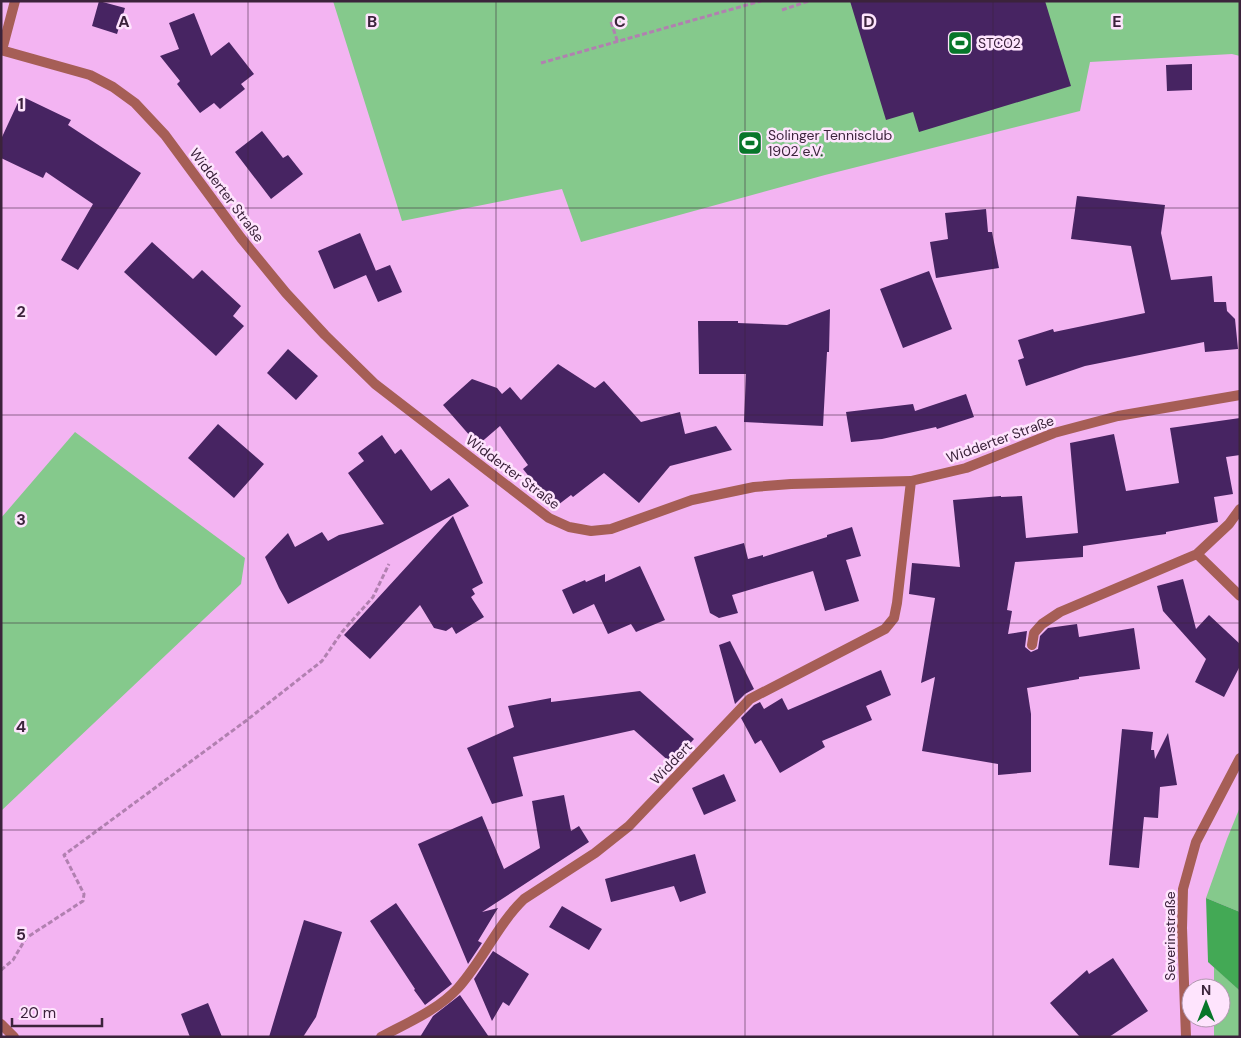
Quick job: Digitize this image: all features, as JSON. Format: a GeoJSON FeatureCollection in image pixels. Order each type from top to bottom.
{"type":"FeatureCollection","features":[{"type":"Feature","properties":{"kind":"street","name":"Widderter Straße"},"geometry":{"type":"LineString","coordinates":[[15,1],[2,50],[90,76],[113,87],[135,103],[165,135],[241,238],[286,293],[375,384],[549,518],[569,527],[591,530],[611,528],[692,500],[754,487],[799,483],[911,481],[966,468],[1054,433],[1118,416],[1240,395]]}},
{"type":"Feature","properties":{"kind":"street","name":"Widdert"},"geometry":{"type":"LineString","coordinates":[[381,1037],[450,996],[470,973],[520,903],[595,853],[629,826],[750,699],[886,629],[894,618],[897,603],[911,481]]}},
{"type":"Feature","properties":{"kind":"street"},"geometry":{"type":"LineString","coordinates":[[1032,645],[1034,633],[1042,624],[1060,612],[1197,554],[1229,524],[1240,509]]}},
{"type":"Feature","properties":{"kind":"street"},"geometry":{"type":"LineString","coordinates":[[1197,554],[1239,593]]}},
{"type":"Feature","properties":{"kind":"street","name":"Severinstraße"},"geometry":{"type":"LineString","coordinates":[[1186,1037],[1182,928],[1184,889],[1196,842],[1240,758]]}},
{"type":"Feature","properties":{"kind":"street"},"geometry":{"type":"LineString","coordinates":[[1,1024],[14,1037]]}},
{"type":"Feature","properties":{"kind":"path"},"geometry":{"type":"LineString","coordinates":[[541,63],[618,43],[761,1]]}},
{"type":"Feature","properties":{"kind":"path"},"geometry":{"type":"LineString","coordinates":[[782,10],[809,1]]}},
{"type":"Feature","properties":{"kind":"path"},"geometry":{"type":"LineString","coordinates":[[611,22],[618,43]]}},
{"type":"Feature","properties":{"kind":"path"},"geometry":{"type":"LineString","coordinates":[[1,970],[13,960],[26,938],[83,900],[84,894],[64,855],[247,720],[322,661],[342,632],[373,597],[390,564]]}},
{"type":"Feature","properties":{"kind":"green space","name":"Solinger Tennisclub 1902 e.V."},"geometry":{"type":"Polygon","coordinates":[[[333,1],[1240,1],[1240,56],[1232,54],[1090,62],[1080,111],[825,175],[581,242],[562,189],[402,221],[333,1]]]}},
{"type":"Feature","properties":{"kind":"green space"},"geometry":{"type":"Polygon","coordinates":[[[75,432],[245,558],[241,584],[1,811],[1,518],[75,432]]]}},
{"type":"Feature","properties":{"kind":"green space"},"geometry":{"type":"Polygon","coordinates":[[[1240,807],[1240,912],[1206,898],[1240,807]]]}},
{"type":"Feature","properties":{"kind":"green space"},"geometry":{"type":"Polygon","coordinates":[[[1206,898],[1240,912],[1240,991],[1231,983],[1231,978],[1226,978],[1208,962],[1206,898]]]}},
{"type":"Feature","properties":{"kind":"green space"},"geometry":{"type":"Polygon","coordinates":[[[1214,967],[1226,978],[1214,978],[1214,967]]]}},
{"type":"Feature","properties":{"kind":"green space"},"geometry":{"type":"Polygon","coordinates":[[[1231,983],[1240,991],[1240,1037],[1214,1037],[1214,1028],[1231,1028],[1231,983]]]}},
{"type":"Feature","properties":{"kind":"building"},"geometry":{"type":"Polygon","coordinates":[[[99,1],[125,8],[117,34],[92,26],[99,1]]]}},
{"type":"Feature","properties":{"kind":"building","name":"STC02"},"geometry":{"type":"Polygon","coordinates":[[[850,1],[1045,1],[1071,86],[919,132],[913,112],[886,120],[850,1]]]}},
{"type":"Feature","properties":{"kind":"building"},"geometry":{"type":"Polygon","coordinates":[[[194,13],[211,56],[229,42],[254,74],[241,84],[245,89],[220,109],[214,103],[200,113],[177,84],[180,81],[160,56],[179,49],[169,23],[194,13]]]}},
{"type":"Feature","properties":{"kind":"building"},"geometry":{"type":"Polygon","coordinates":[[[1192,64],[1192,90],[1167,91],[1166,65],[1192,64]]]}},
{"type":"Feature","properties":{"kind":"building"},"geometry":{"type":"Polygon","coordinates":[[[21,96],[71,120],[68,125],[141,173],[78,270],[61,260],[93,204],[46,172],[43,178],[1,158],[2,137],[21,96]]]}},
{"type":"Feature","properties":{"kind":"building"},"geometry":{"type":"Polygon","coordinates":[[[262,131],[283,158],[288,155],[303,174],[271,199],[235,152],[262,131]]]}},
{"type":"Feature","properties":{"kind":"building"},"geometry":{"type":"Polygon","coordinates":[[[1077,196],[1165,205],[1161,233],[1171,280],[1212,276],[1214,302],[1226,302],[1227,311],[1235,319],[1238,349],[1205,352],[1204,342],[1085,366],[1026,386],[1018,360],[1024,358],[1018,340],[1053,329],[1054,332],[1145,313],[1131,246],[1071,239],[1077,196]]]}},
{"type":"Feature","properties":{"kind":"building"},"geometry":{"type":"Polygon","coordinates":[[[986,209],[988,232],[992,232],[999,268],[936,278],[930,242],[948,239],[945,213],[986,209]]]}},
{"type":"Feature","properties":{"kind":"building"},"geometry":{"type":"Polygon","coordinates":[[[360,233],[376,271],[390,265],[402,292],[378,302],[366,275],[334,289],[318,251],[360,233]]]}},
{"type":"Feature","properties":{"kind":"building"},"geometry":{"type":"Polygon","coordinates":[[[152,242],[193,279],[202,270],[241,306],[233,316],[244,326],[216,356],[124,272],[152,242]]]}},
{"type":"Feature","properties":{"kind":"building"},"geometry":{"type":"Polygon","coordinates":[[[929,271],[952,329],[903,348],[880,289],[929,271]]]}},
{"type":"Feature","properties":{"kind":"building"},"geometry":{"type":"Polygon","coordinates":[[[830,309],[829,352],[827,352],[823,426],[744,422],[746,374],[699,374],[698,321],[738,321],[738,323],[787,325],[830,309]]]}},
{"type":"Feature","properties":{"kind":"building"},"geometry":{"type":"Polygon","coordinates":[[[288,349],[318,376],[296,400],[267,373],[288,349]]]}},
{"type":"Feature","properties":{"kind":"building"},"geometry":{"type":"Polygon","coordinates":[[[558,364],[595,388],[604,381],[641,422],[680,412],[685,434],[716,426],[732,450],[670,466],[639,503],[604,473],[573,497],[571,495],[554,508],[523,469],[528,465],[500,426],[478,445],[443,405],[472,379],[497,388],[502,394],[510,387],[521,400],[558,364]]]}},
{"type":"Feature","properties":{"kind":"building"},"geometry":{"type":"Polygon","coordinates":[[[966,394],[974,417],[937,429],[936,427],[882,439],[851,442],[846,412],[913,404],[915,411],[966,394]]]}},
{"type":"Feature","properties":{"kind":"building"},"geometry":{"type":"Polygon","coordinates":[[[1240,418],[1240,455],[1226,457],[1233,494],[1214,497],[1218,522],[1166,532],[1166,534],[1083,546],[1083,557],[1015,562],[1007,610],[1012,611],[1008,634],[1027,631],[1025,647],[1031,652],[1038,649],[1040,636],[1048,628],[1077,624],[1079,637],[1134,628],[1140,669],[1079,677],[1079,679],[1027,688],[1031,714],[1031,772],[998,775],[998,764],[922,751],[935,677],[921,683],[935,598],[909,594],[912,563],[960,567],[953,500],[1022,496],[1026,538],[1078,533],[1070,443],[1114,434],[1126,491],[1179,483],[1170,428],[1240,418]]]}},
{"type":"Feature","properties":{"kind":"building"},"geometry":{"type":"Polygon","coordinates":[[[218,424],[264,464],[234,498],[188,458],[218,424]]]}},
{"type":"Feature","properties":{"kind":"building"},"geometry":{"type":"Polygon","coordinates":[[[382,435],[395,454],[401,449],[431,491],[449,478],[469,506],[288,604],[265,557],[288,533],[295,547],[322,532],[328,541],[339,535],[384,524],[348,473],[364,461],[358,453],[382,435]]]}},
{"type":"Feature","properties":{"kind":"building"},"geometry":{"type":"Polygon","coordinates":[[[453,516],[483,583],[472,589],[475,594],[471,597],[484,617],[456,634],[452,627],[446,631],[434,628],[420,605],[370,659],[344,635],[453,516]]]}},
{"type":"Feature","properties":{"kind":"building"},"geometry":{"type":"Polygon","coordinates":[[[852,527],[861,556],[846,560],[859,601],[825,611],[813,571],[732,595],[738,613],[719,618],[710,613],[694,557],[744,543],[748,559],[763,555],[763,557],[852,527]]]}},
{"type":"Feature","properties":{"kind":"building"},"geometry":{"type":"Polygon","coordinates":[[[640,566],[665,620],[636,632],[631,624],[608,634],[594,604],[573,614],[562,590],[605,574],[605,582],[640,566]]]}},
{"type":"Feature","properties":{"kind":"building"},"geometry":{"type":"Polygon","coordinates":[[[1183,579],[1196,629],[1209,615],[1240,644],[1240,666],[1224,697],[1195,682],[1206,659],[1163,611],[1157,586],[1183,579]]]}},
{"type":"Feature","properties":{"kind":"building"},"geometry":{"type":"Polygon","coordinates":[[[730,641],[754,689],[745,694],[735,704],[719,645],[730,641]]]}},
{"type":"Feature","properties":{"kind":"building"},"geometry":{"type":"Polygon","coordinates":[[[881,670],[891,695],[866,706],[872,720],[822,741],[825,747],[780,773],[761,740],[755,744],[741,718],[754,705],[760,702],[764,709],[782,698],[788,710],[881,670]]]}},
{"type":"Feature","properties":{"kind":"building"},"geometry":{"type":"Polygon","coordinates":[[[640,691],[694,739],[672,764],[634,730],[513,757],[523,796],[492,804],[467,748],[514,727],[508,706],[551,698],[551,702],[640,691]]]}},
{"type":"Feature","properties":{"kind":"building"},"geometry":{"type":"Polygon","coordinates":[[[1122,729],[1153,732],[1151,750],[1154,750],[1155,759],[1168,733],[1177,785],[1160,787],[1158,818],[1144,817],[1139,868],[1109,865],[1122,729]]]}},
{"type":"Feature","properties":{"kind":"building"},"geometry":{"type":"Polygon","coordinates":[[[724,774],[736,801],[704,815],[692,788],[724,774]]]}},
{"type":"Feature","properties":{"kind":"building"},"geometry":{"type":"Polygon","coordinates":[[[564,795],[571,831],[579,826],[589,842],[482,912],[498,908],[478,941],[482,943],[468,964],[418,844],[482,816],[504,869],[540,848],[532,801],[564,795]]]}},
{"type":"Feature","properties":{"kind":"building"},"geometry":{"type":"Polygon","coordinates":[[[695,854],[706,893],[680,902],[674,886],[611,902],[605,879],[695,854]]]}},
{"type":"Feature","properties":{"kind":"building"},"geometry":{"type":"Polygon","coordinates":[[[396,903],[452,984],[425,1005],[370,921],[396,903]]]}},
{"type":"Feature","properties":{"kind":"building"},"geometry":{"type":"Polygon","coordinates":[[[562,906],[602,929],[589,950],[549,927],[562,906]]]}},
{"type":"Feature","properties":{"kind":"building"},"geometry":{"type":"Polygon","coordinates":[[[304,920],[342,932],[316,1017],[303,1037],[269,1037],[304,920]]]}},
{"type":"Feature","properties":{"kind":"building"},"geometry":{"type":"Polygon","coordinates":[[[493,951],[529,974],[509,1006],[503,1002],[492,1021],[474,979],[493,951]]]}},
{"type":"Feature","properties":{"kind":"building"},"geometry":{"type":"Polygon","coordinates":[[[1113,958],[1148,1011],[1109,1037],[1080,1037],[1050,1003],[1087,970],[1089,974],[1113,958]]]}},
{"type":"Feature","properties":{"kind":"building"},"geometry":{"type":"Polygon","coordinates":[[[460,995],[489,1037],[420,1037],[433,1016],[460,995]]]}},
{"type":"Feature","properties":{"kind":"building"},"geometry":{"type":"Polygon","coordinates":[[[208,1003],[222,1037],[190,1037],[181,1014],[208,1003]]]}},
{"type":"Feature","properties":{"kind":"place","name":"STC02"},"geometry":{"type":"Point","coordinates":[960,43]}},
{"type":"Feature","properties":{"kind":"place","name":"Solinger Tennisclub 1902 e.V."},"geometry":{"type":"Point","coordinates":[750,143]}}]}
